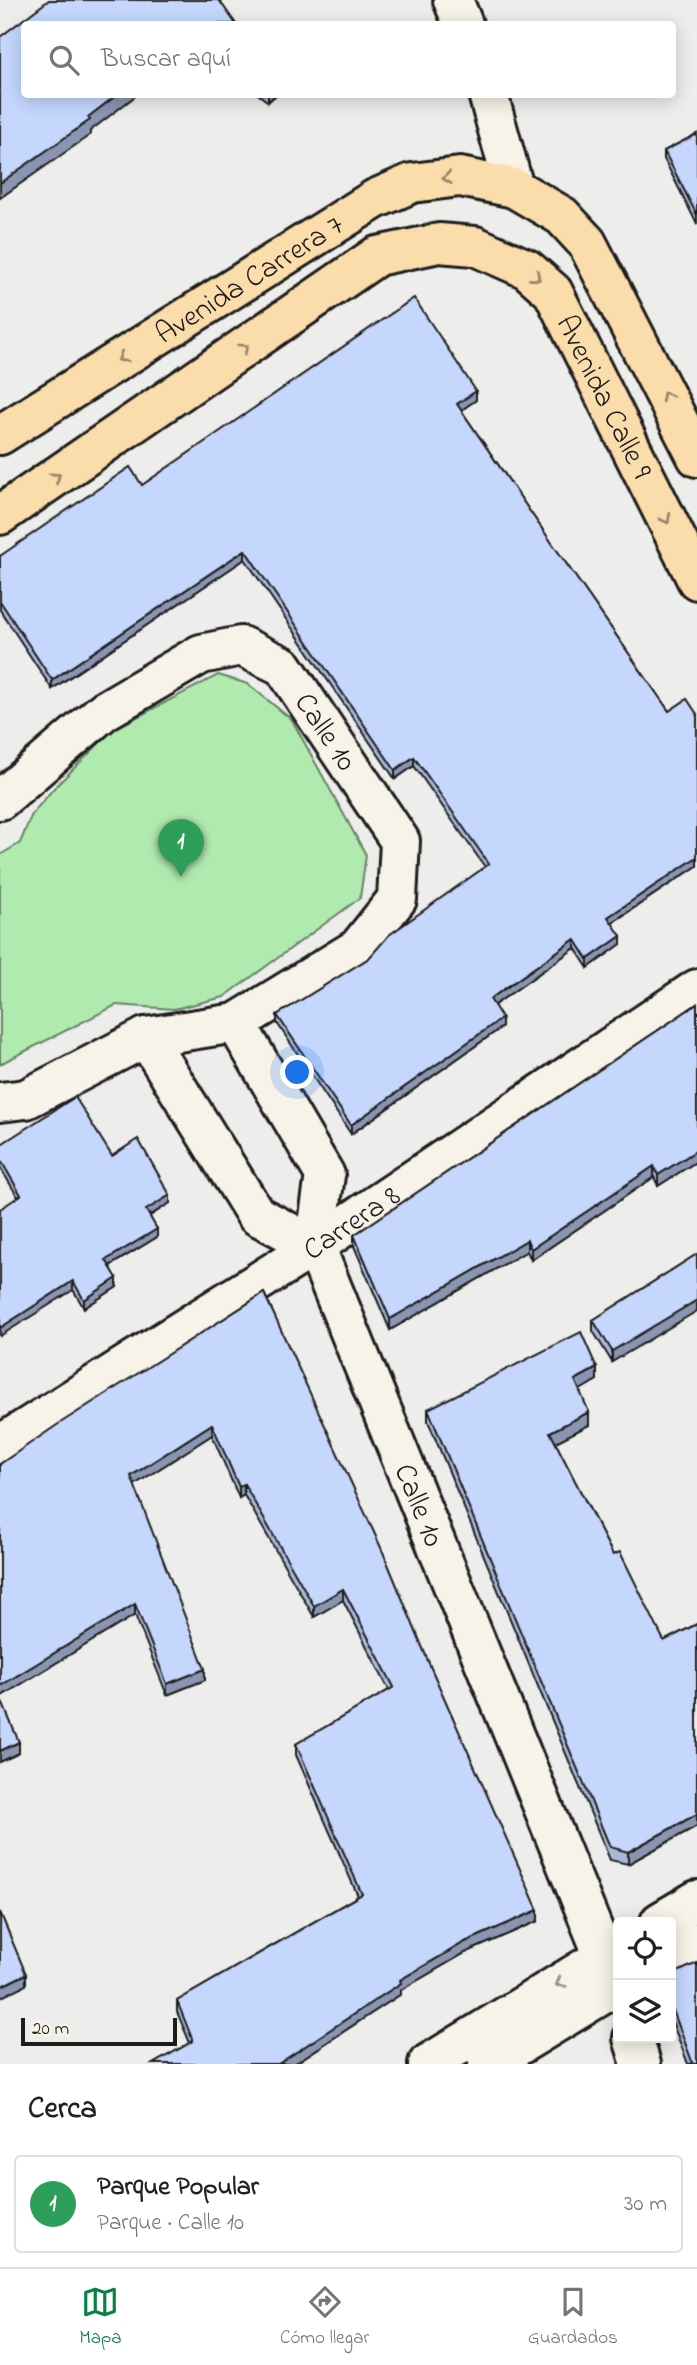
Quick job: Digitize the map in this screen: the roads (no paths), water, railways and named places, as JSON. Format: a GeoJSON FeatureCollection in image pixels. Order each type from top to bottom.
{"type":"FeatureCollection","features":[{"type":"Feature","properties":{"kind":"main road","name":"Avenida Carrera 7"},"geometry":{"type":"LineString","coordinates":[[0,435],[375,199],[412,183],[460,177],[514,188]]}},
{"type":"Feature","properties":{"kind":"main road","name":"Avenida Calle 9"},"geometry":{"type":"LineString","coordinates":[[514,188],[562,216],[587,243],[697,457]]}},
{"type":"Feature","properties":{"kind":"main road","name":"Avenida Carrera 7"},"geometry":{"type":"LineString","coordinates":[[0,515],[377,256],[439,243],[475,246]]}},
{"type":"Feature","properties":{"kind":"main road","name":"Avenida Calle 9"},"geometry":{"type":"LineString","coordinates":[[475,246],[527,269],[553,292],[697,580]]}},
{"type":"Feature","properties":{"kind":"street"},"geometry":{"type":"LineString","coordinates":[[453,0],[462,21]]}},
{"type":"Feature","properties":{"kind":"street"},"geometry":{"type":"LineString","coordinates":[[489,98],[514,188]]}},
{"type":"Feature","properties":{"kind":"street","name":"Calle 10"},"geometry":{"type":"LineString","coordinates":[[0,1102],[26,1099],[146,1037],[236,1023],[358,948],[397,899],[400,841],[283,666],[241,646],[201,654],[104,711],[4,785]]}},
{"type":"Feature","properties":{"kind":"street","name":"Carrera 8"},"geometry":{"type":"LineString","coordinates":[[0,1445],[315,1245],[697,989]]}},
{"type":"Feature","properties":{"kind":"street"},"geometry":{"type":"LineString","coordinates":[[146,1037],[256,1215],[315,1245],[326,1175],[236,1023]]}},
{"type":"Feature","properties":{"kind":"street","name":"Calle 10"},"geometry":{"type":"LineString","coordinates":[[315,1245],[613,1968]]}},
{"type":"Feature","properties":{"kind":"street"},"geometry":{"type":"LineString","coordinates":[[668,1917],[697,1900]]}},
{"type":"Feature","properties":{"kind":"street"},"geometry":{"type":"LineString","coordinates":[[676,1954],[697,1941]]}},
{"type":"Feature","properties":{"kind":"street"},"geometry":{"type":"LineString","coordinates":[[428,2064],[613,1974]]}},
{"type":"Feature","properties":{"kind":"street"},"geometry":{"type":"LineString","coordinates":[[488,2064],[613,1974]]}},
{"type":"Feature","properties":{"kind":"street"},"geometry":{"type":"LineString","coordinates":[[635,2043],[641,2064]]}},
{"type":"Feature","properties":{"kind":"place","name":"Parque Popular"},"geometry":{"type":"Point","coordinates":[181,877]}}]}
